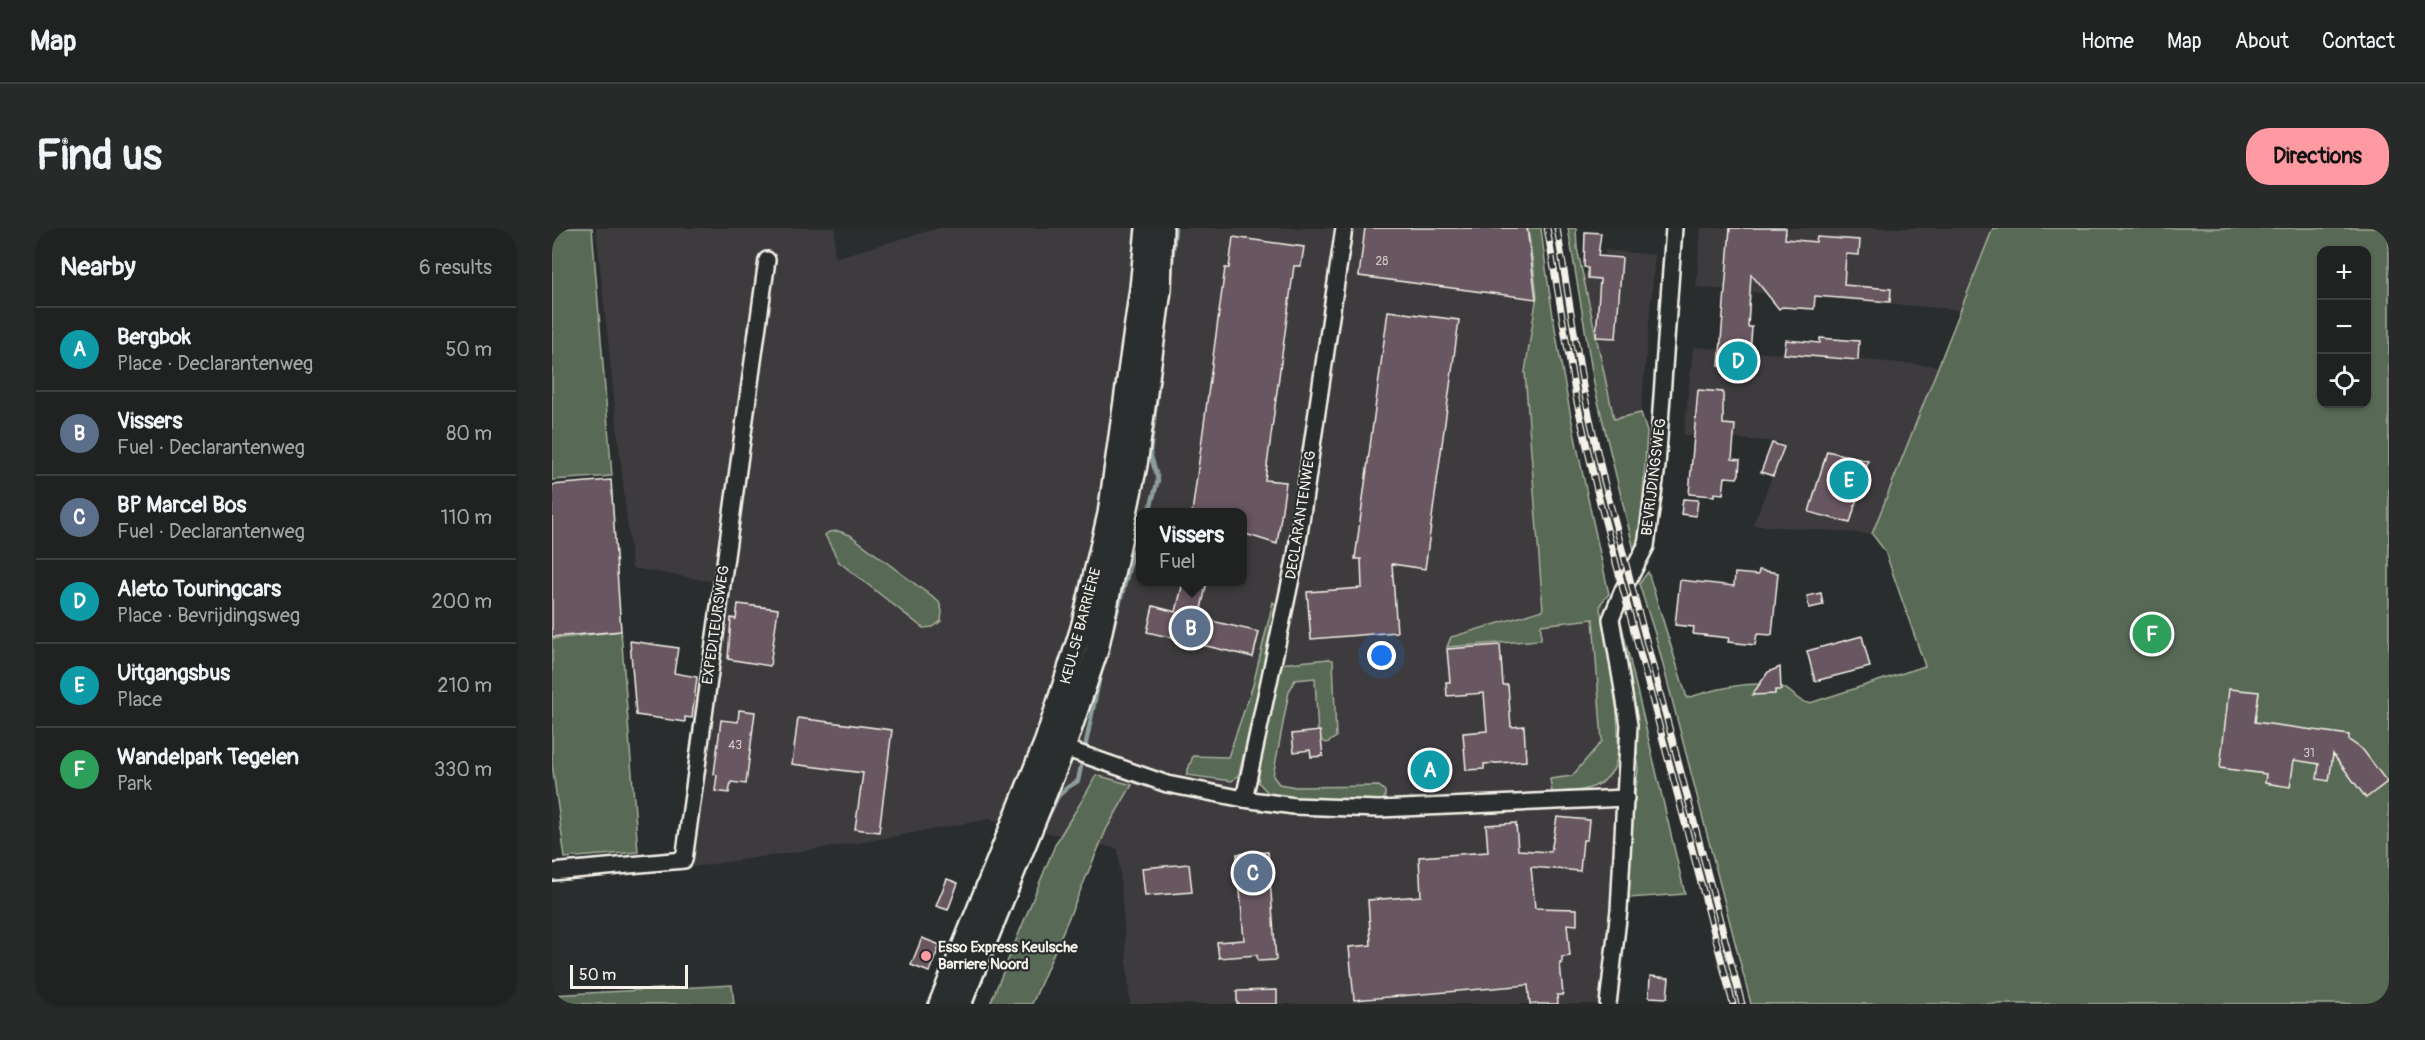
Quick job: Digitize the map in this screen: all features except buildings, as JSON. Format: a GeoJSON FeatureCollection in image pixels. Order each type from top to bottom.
{"type":"FeatureCollection","features":[{"type":"Feature","properties":{"kind":"main road","name":"KEULSE BARRIÈRE"},"geometry":{"type":"LineString","coordinates":[[940,1004],[1046,741],[1082,628],[1109,514],[1141,288],[1147,228]]}},
{"type":"Feature","properties":{"kind":"main road","name":"KEULSE BARRIÈRE"},"geometry":{"type":"LineString","coordinates":[[960,1004],[1064,748],[1097,650],[1136,465],[1160,290],[1162,228]]}},
{"type":"Feature","properties":{"kind":"street","name":"DECLARANTENWEG"},"geometry":{"type":"LineString","coordinates":[[1244,799],[1296,555],[1344,228]]}},
{"type":"Feature","properties":{"kind":"street","name":"BEVRIJDINGSWEG"},"geometry":{"type":"LineString","coordinates":[[1608,1004],[1619,910],[1629,725],[1611,619],[1646,546],[1658,466],[1674,228]]}},
{"type":"Feature","properties":{"kind":"street","name":"EXPEDITEURSWEG"},"geometry":{"type":"LineString","coordinates":[[552,872],[684,860],[767,260]]}},
{"type":"Feature","properties":{"kind":"street"},"geometry":{"type":"LineString","coordinates":[[1064,748],[1167,783],[1244,799],[1294,806],[1379,809],[1626,798]]}},
{"type":"Feature","properties":{"kind":"shaded area"},"geometry":{"type":"Polygon","coordinates":[[[596,228],[835,228],[834,258],[939,228],[1528,228],[1537,295],[1525,372],[1598,555],[1623,725],[1614,894],[1598,1004],[1130,1004],[1118,849],[990,819],[864,842],[693,867],[689,861],[695,794],[733,585],[632,568],[596,228]]]}},
{"type":"Feature","properties":{"kind":"shaded area"},"geometry":{"type":"Polygon","coordinates":[[[1701,228],[1996,228],[1961,310],[1696,287],[1701,228]]]}},
{"type":"Feature","properties":{"kind":"shaded area"},"geometry":{"type":"Polygon","coordinates":[[[1605,250],[1655,255],[1641,413],[1614,420],[1583,277],[1584,274],[1603,275],[1605,250]]]}},
{"type":"Feature","properties":{"kind":"shaded area"},"geometry":{"type":"Polygon","coordinates":[[[1693,347],[1938,366],[1872,534],[1753,525],[1784,446],[1779,442],[1684,435],[1693,347]]]}},
{"type":"Feature","properties":{"kind":"green space"},"geometry":{"type":"Polygon","coordinates":[[[552,228],[592,228],[612,476],[552,480],[552,228]]]}},
{"type":"Feature","properties":{"kind":"green space"},"geometry":{"type":"Polygon","coordinates":[[[1528,228],[1541,228],[1554,320],[1579,458],[1609,594],[1601,603],[1600,610],[1615,692],[1617,758],[1613,770],[1601,783],[1594,787],[1569,792],[1552,792],[1550,779],[1572,776],[1602,741],[1593,619],[1541,625],[1541,640],[1447,647],[1451,637],[1543,610],[1525,372],[1537,295],[1528,228]]]}},
{"type":"Feature","properties":{"kind":"green space"},"geometry":{"type":"Polygon","coordinates":[[[1568,228],[1576,228],[1577,248],[1614,419],[1641,413],[1647,432],[1641,526],[1634,550],[1595,389],[1568,228]]]}},
{"type":"Feature","properties":{"kind":"green space"},"geometry":{"type":"Polygon","coordinates":[[[1993,228],[2389,228],[2389,1004],[1751,1004],[1655,634],[1639,584],[1648,572],[1687,698],[1732,687],[1768,684],[1783,687],[1801,701],[1810,703],[1925,666],[1885,551],[1872,534],[1993,228]]]}},
{"type":"Feature","properties":{"kind":"green space"},"geometry":{"type":"Polygon","coordinates":[[[838,531],[850,535],[939,602],[942,611],[941,621],[933,627],[923,628],[839,562],[825,535],[838,531]]]}},
{"type":"Feature","properties":{"kind":"green space"},"geometry":{"type":"Polygon","coordinates":[[[1273,602],[1278,606],[1239,774],[1232,781],[1186,775],[1193,756],[1228,757],[1253,685],[1273,602]]]}},
{"type":"Feature","properties":{"kind":"green space"},"geometry":{"type":"Polygon","coordinates":[[[1620,618],[1685,894],[1629,898],[1633,813],[1638,771],[1637,744],[1618,627],[1620,618]]]}},
{"type":"Feature","properties":{"kind":"green space"},"geometry":{"type":"Polygon","coordinates":[[[621,631],[638,852],[565,858],[552,764],[552,639],[621,631]]]}},
{"type":"Feature","properties":{"kind":"green space"},"geometry":{"type":"Polygon","coordinates":[[[1333,660],[1336,737],[1327,743],[1321,741],[1318,735],[1315,678],[1295,680],[1289,692],[1273,776],[1279,784],[1296,787],[1379,786],[1385,791],[1385,797],[1380,805],[1274,799],[1258,782],[1262,744],[1279,664],[1333,660]]]}},
{"type":"Feature","properties":{"kind":"green space"},"geometry":{"type":"Polygon","coordinates":[[[1096,775],[1132,785],[1107,828],[1032,1004],[990,1004],[1055,845],[1096,775]]]}},
{"type":"Feature","properties":{"kind":"green space"},"geometry":{"type":"Polygon","coordinates":[[[732,985],[734,1004],[552,1004],[552,995],[732,985]]]}},
{"type":"Feature","properties":{"kind":"waterway"},"geometry":{"type":"LineString","coordinates":[[1170,285],[1175,228]]}},
{"type":"Feature","properties":{"kind":"waterway"},"geometry":{"type":"LineString","coordinates":[[1150,508],[1158,480],[1150,453],[1162,350]]}},
{"type":"Feature","properties":{"kind":"waterway"},"geometry":{"type":"LineString","coordinates":[[1110,638],[1136,548]]}},
{"type":"Feature","properties":{"kind":"waterway"},"geometry":{"type":"LineString","coordinates":[[972,1004],[1042,829],[1058,796],[1078,781],[1102,666]]}},
{"type":"Feature","properties":{"kind":"railway"},"geometry":{"type":"LineString","coordinates":[[1547,228],[1576,398],[1598,495],[1733,1004]]}},
{"type":"Feature","properties":{"kind":"railway"},"geometry":{"type":"LineString","coordinates":[[1557,228],[1584,392],[1603,477],[1742,1004]]}},
{"type":"Feature","properties":{"kind":"place","name":"Aleto Touringcars"},"geometry":{"type":"Point","coordinates":[1738,361]}},
{"type":"Feature","properties":{"kind":"place","name":"Uitgangsbus"},"geometry":{"type":"Point","coordinates":[1849,480]}},
{"type":"Feature","properties":{"kind":"place","name":"Vissers"},"geometry":{"type":"Point","coordinates":[1191,628]}},
{"type":"Feature","properties":{"kind":"place","name":"Wandelpark Tegelen"},"geometry":{"type":"Point","coordinates":[2152,634]}},
{"type":"Feature","properties":{"kind":"place","name":"Bergbok"},"geometry":{"type":"Point","coordinates":[1430,770]}},
{"type":"Feature","properties":{"kind":"place","name":"BP Marcel Bos"},"geometry":{"type":"Point","coordinates":[1253,873]}},
{"type":"Feature","properties":{"kind":"place","name":"Esso Express Keulsche Barriere Noord"},"geometry":{"type":"Point","coordinates":[926,956]}}]}
